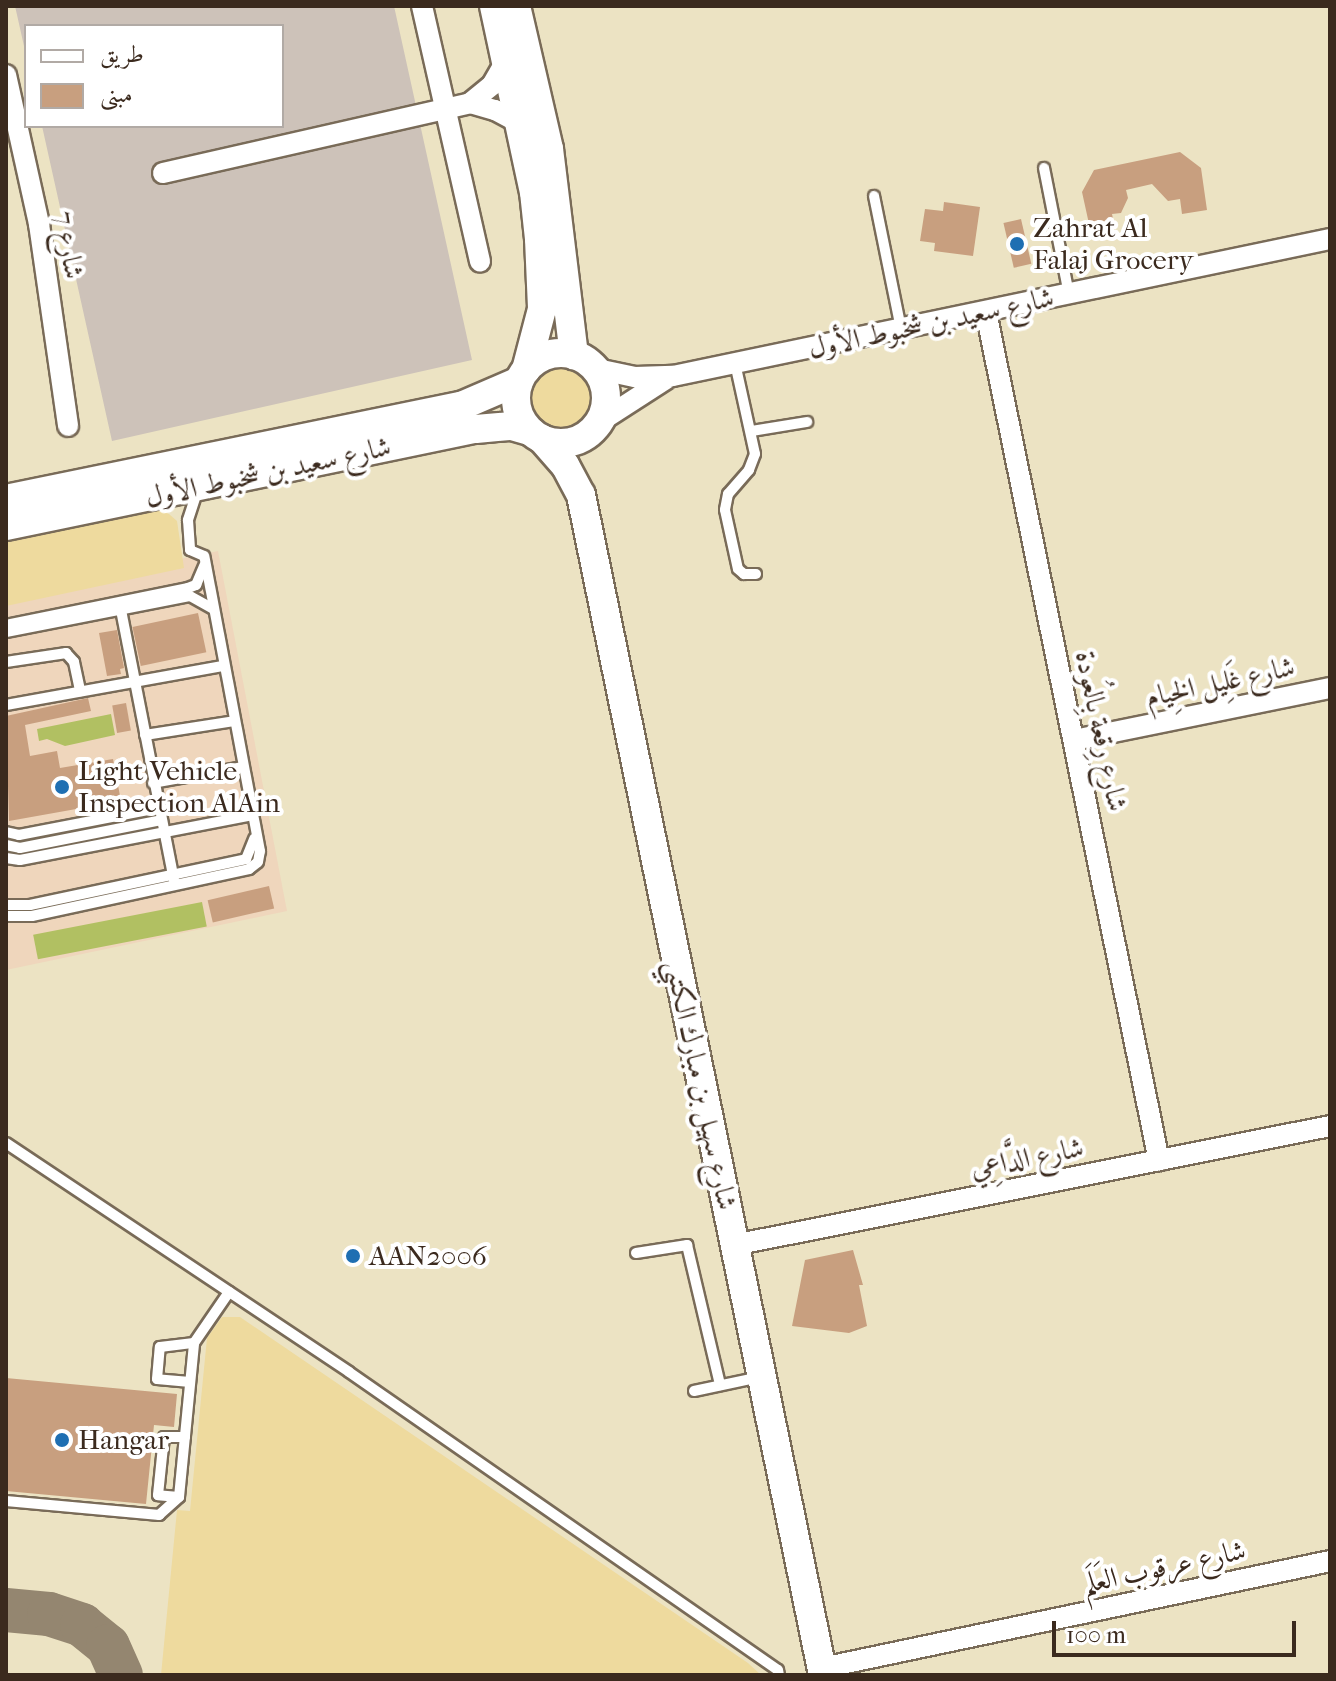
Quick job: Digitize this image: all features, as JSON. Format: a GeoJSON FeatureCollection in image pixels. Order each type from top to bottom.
{"type":"FeatureCollection","features":[{"type":"Feature","properties":{"kind":"street"},"geometry":{"type":"LineString","coordinates":[[422,6],[480,261]]}},
{"type":"Feature","properties":{"kind":"street"},"geometry":{"type":"LineString","coordinates":[[494,6],[534,192],[543,287],[538,332],[523,376],[517,408],[536,435],[568,443],[596,426],[606,395],[586,362],[549,149],[516,6]]}},
{"type":"Feature","properties":{"kind":"street"},"geometry":{"type":"LineString","coordinates":[[163,173],[470,103],[492,85],[506,61]]}},
{"type":"Feature","properties":{"kind":"street","name":"شارع 7"},"geometry":{"type":"LineString","coordinates":[[6,75],[39,224],[68,426]]}},
{"type":"Feature","properties":{"kind":"street"},"geometry":{"type":"LineString","coordinates":[[470,103],[495,110],[518,122]]}},
{"type":"Feature","properties":{"kind":"street","name":"شارع سعيد بن شخبوط الأول"},"geometry":{"type":"LineString","coordinates":[[586,362],[635,377],[673,376],[1330,239]]}},
{"type":"Feature","properties":{"kind":"street","name":"شارع رِقعة بِالعُودة"},"geometry":{"type":"LineString","coordinates":[[986,312],[1159,1161]]}},
{"type":"Feature","properties":{"kind":"street"},"geometry":{"type":"LineString","coordinates":[[523,376],[548,355],[586,362]]}},
{"type":"Feature","properties":{"kind":"street","name":"شارع سعيد بن شخبوط الأول"},"geometry":{"type":"LineString","coordinates":[[6,499],[461,406],[523,376]]}},
{"type":"Feature","properties":{"kind":"street","name":"شارع سعيد بن شخبوط الأول"},"geometry":{"type":"LineString","coordinates":[[596,426],[635,396],[673,376]]}},
{"type":"Feature","properties":{"kind":"street","name":"شارع سعيد بن شخبوط الأول"},"geometry":{"type":"LineString","coordinates":[[6,526],[476,429],[512,426],[536,435]]}},
{"type":"Feature","properties":{"kind":"street","name":"شارع سهيل بن مبارك الكتبي"},"geometry":{"type":"LineString","coordinates":[[581,495],[596,426]]}},
{"type":"Feature","properties":{"kind":"street","name":"شارع سهيل بن مبارك الكتبي"},"geometry":{"type":"LineString","coordinates":[[536,435],[565,465],[581,495],[822,1672]]}},
{"type":"Feature","properties":{"kind":"street","name":"شارع غَلِيل الخِيام"},"geometry":{"type":"LineString","coordinates":[[1074,740],[1330,688]]}},
{"type":"Feature","properties":{"kind":"street","name":"شارع الدَّاعِي"},"geometry":{"type":"LineString","coordinates":[[734,1245],[1330,1126]]}},
{"type":"Feature","properties":{"kind":"street","name":"شارع عرقوب العَلَم"},"geometry":{"type":"LineString","coordinates":[[822,1672],[1330,1561]]}},
{"type":"Feature","properties":{"kind":"lane"},"geometry":{"type":"LineString","coordinates":[[1044,168],[1069,294]]}},
{"type":"Feature","properties":{"kind":"lane"},"geometry":{"type":"LineString","coordinates":[[874,196],[901,329]]}},
{"type":"Feature","properties":{"kind":"lane"},"geometry":{"type":"LineString","coordinates":[[735,363],[755,454],[749,470],[728,494],[725,510],[738,569],[744,574],[756,574]]}},
{"type":"Feature","properties":{"kind":"lane"},"geometry":{"type":"LineString","coordinates":[[752,431],[807,422]]}},
{"type":"Feature","properties":{"kind":"lane"},"geometry":{"type":"LineString","coordinates":[[199,486],[189,510],[188,529],[190,550],[204,556]]}},
{"type":"Feature","properties":{"kind":"lane"},"geometry":{"type":"LineString","coordinates":[[6,916],[32,916],[174,880],[246,859],[253,848],[253,815],[204,556]]}},
{"type":"Feature","properties":{"kind":"lane"},"geometry":{"type":"LineString","coordinates":[[6,625],[188,588],[201,578],[204,556]]}},
{"type":"Feature","properties":{"kind":"lane"},"geometry":{"type":"LineString","coordinates":[[6,632],[190,596],[213,609]]}},
{"type":"Feature","properties":{"kind":"lane"},"geometry":{"type":"LineString","coordinates":[[121,610],[174,880]]}},
{"type":"Feature","properties":{"kind":"lane"},"geometry":{"type":"LineString","coordinates":[[6,662],[66,653],[74,662],[80,691]]}},
{"type":"Feature","properties":{"kind":"lane"},"geometry":{"type":"LineString","coordinates":[[6,705],[223,666]]}},
{"type":"Feature","properties":{"kind":"lane"},"geometry":{"type":"LineString","coordinates":[[145,735],[234,721]]}},
{"type":"Feature","properties":{"kind":"lane"},"geometry":{"type":"LineString","coordinates":[[153,783],[243,767]]}},
{"type":"Feature","properties":{"kind":"lane"},"geometry":{"type":"LineString","coordinates":[[6,832],[19,835],[160,814]]}},
{"type":"Feature","properties":{"kind":"lane"},"geometry":{"type":"LineString","coordinates":[[6,845],[20,848],[160,814]]}},
{"type":"Feature","properties":{"kind":"lane"},"geometry":{"type":"LineString","coordinates":[[6,858],[20,860],[253,815]]}},
{"type":"Feature","properties":{"kind":"lane"},"geometry":{"type":"LineString","coordinates":[[6,905],[30,905],[174,880]]}},
{"type":"Feature","properties":{"kind":"lane"},"geometry":{"type":"LineString","coordinates":[[6,1143],[229,1292],[778,1670],[779,1675]]}},
{"type":"Feature","properties":{"kind":"lane"},"geometry":{"type":"LineString","coordinates":[[636,1253],[687,1245],[720,1385]]}},
{"type":"Feature","properties":{"kind":"lane"},"geometry":{"type":"LineString","coordinates":[[6,1501],[159,1515],[179,1497],[194,1343],[229,1292]]}},
{"type":"Feature","properties":{"kind":"lane"},"geometry":{"type":"LineString","coordinates":[[190,1382],[157,1379],[160,1347],[194,1343]]}},
{"type":"Feature","properties":{"kind":"lane"},"geometry":{"type":"LineString","coordinates":[[694,1391],[762,1376]]}},
{"type":"Feature","properties":{"kind":"lane"},"geometry":{"type":"LineString","coordinates":[[179,1497],[158,1495],[164,1437],[185,1437]]}},
{"type":"Feature","properties":{"kind":"shaded area"},"geometry":{"type":"Polygon","coordinates":[[[15,6],[394,6],[472,360],[112,441],[42,128],[284,128],[284,24],[24,24],[24,46],[15,6]]]}},
{"type":"Feature","properties":{"kind":"shaded area"},"geometry":{"type":"Polygon","coordinates":[[[218,551],[287,911],[6,970],[6,596],[218,551]]]}},
{"type":"Feature","properties":{"kind":"green space"},"geometry":{"type":"Polygon","coordinates":[[[111,714],[115,735],[65,746],[47,739],[39,741],[37,729],[111,714]]]}},
{"type":"Feature","properties":{"kind":"green space"},"geometry":{"type":"Polygon","coordinates":[[[202,902],[207,927],[38,959],[33,935],[202,902]]]}},
{"type":"Feature","properties":{"kind":"sand"},"geometry":{"type":"Polygon","coordinates":[[[568,364],[590,379],[596,399],[594,413],[586,424],[575,432],[554,434],[536,424],[528,413],[526,392],[536,374],[547,366],[568,364]]]}},
{"type":"Feature","properties":{"kind":"sand"},"geometry":{"type":"Polygon","coordinates":[[[161,507],[177,521],[184,568],[6,606],[6,539],[161,507]]]}},
{"type":"Feature","properties":{"kind":"sand"},"geometry":{"type":"Polygon","coordinates":[[[222,1317],[240,1317],[748,1663],[761,1675],[161,1675],[177,1510],[190,1511],[207,1338],[222,1317]]]}},
{"type":"Feature","properties":{"kind":"building"},"geometry":{"type":"Polygon","coordinates":[[[1180,152],[1201,168],[1207,210],[1182,214],[1180,199],[1168,201],[1152,184],[1126,190],[1128,198],[1121,213],[1112,214],[1115,228],[1091,233],[1082,192],[1094,170],[1180,152]]]}},
{"type":"Feature","properties":{"kind":"building"},"geometry":{"type":"Polygon","coordinates":[[[944,202],[980,207],[973,256],[934,251],[935,243],[920,241],[925,209],[943,211],[944,202]]]}},
{"type":"Feature","properties":{"kind":"building","name":"Zahrat Al Falaj Grocery"},"geometry":{"type":"Polygon","coordinates":[[[1021,219],[1031,264],[1014,268],[1003,223],[1021,219]]]}},
{"type":"Feature","properties":{"kind":"building"},"geometry":{"type":"Polygon","coordinates":[[[198,613],[206,652],[141,666],[132,627],[198,613]]]}},
{"type":"Feature","properties":{"kind":"building"},"geometry":{"type":"Polygon","coordinates":[[[117,630],[124,668],[120,669],[121,674],[107,676],[99,633],[117,630]]]}},
{"type":"Feature","properties":{"kind":"building","name":"Light Vehicle Inspection AlAin"},"geometry":{"type":"Polygon","coordinates":[[[88,698],[91,711],[25,725],[30,756],[57,751],[60,768],[113,759],[121,801],[9,821],[6,716],[88,698]]]}},
{"type":"Feature","properties":{"kind":"building"},"geometry":{"type":"Polygon","coordinates":[[[126,703],[131,731],[117,733],[112,705],[126,703]]]}},
{"type":"Feature","properties":{"kind":"building"},"geometry":{"type":"Polygon","coordinates":[[[269,886],[274,908],[213,923],[208,900],[269,886]]]}},
{"type":"Feature","properties":{"kind":"building"},"geometry":{"type":"Polygon","coordinates":[[[853,1250],[863,1285],[859,1285],[867,1326],[849,1333],[792,1326],[805,1260],[853,1250]]]}},
{"type":"Feature","properties":{"kind":"building","name":"Hangar"},"geometry":{"type":"Polygon","coordinates":[[[6,1378],[177,1394],[174,1427],[154,1425],[146,1504],[6,1491],[6,1378]]]}},
{"type":"Feature","properties":{"kind":"taxiway"},"geometry":{"type":"LineString","coordinates":[[6,1610],[49,1614],[82,1625],[108,1646],[121,1675]]}},
{"type":"Feature","properties":{"kind":"place","name":"Zahrat Al Falaj Grocery"},"geometry":{"type":"Point","coordinates":[1017,244]}},
{"type":"Feature","properties":{"kind":"place","name":"Light Vehicle Inspection AlAin"},"geometry":{"type":"Point","coordinates":[62,787]}},
{"type":"Feature","properties":{"kind":"place","name":"AAN2006"},"geometry":{"type":"Point","coordinates":[353,1256]}},
{"type":"Feature","properties":{"kind":"place","name":"Hangar"},"geometry":{"type":"Point","coordinates":[62,1440]}}]}
